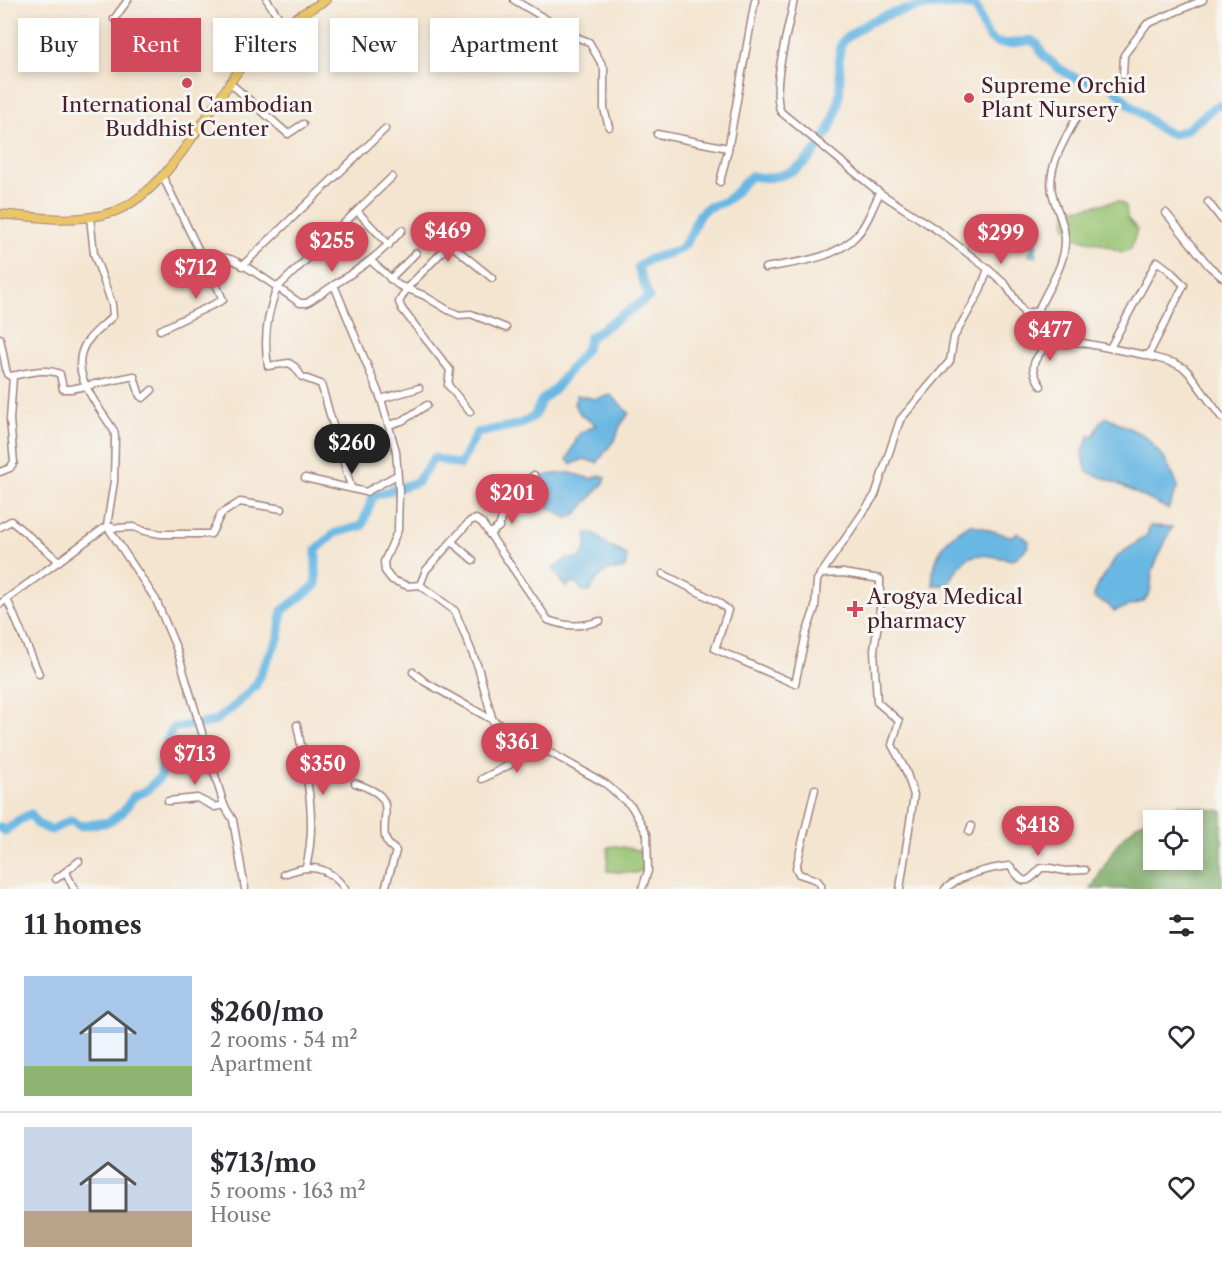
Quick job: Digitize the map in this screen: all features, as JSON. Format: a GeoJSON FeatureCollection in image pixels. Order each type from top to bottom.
{"type":"FeatureCollection","features":[{"type":"Feature","properties":{"kind":"main road"},"geometry":{"type":"LineString","coordinates":[[296,18],[326,0]]}},
{"type":"Feature","properties":{"kind":"main road"},"geometry":{"type":"LineString","coordinates":[[0,214],[90,217],[113,212],[131,204],[149,191],[238,72]]}},
{"type":"Feature","properties":{"kind":"street"},"geometry":{"type":"LineString","coordinates":[[115,18],[128,0]]}},
{"type":"Feature","properties":{"kind":"street"},"geometry":{"type":"LineString","coordinates":[[267,0],[279,18]]}},
{"type":"Feature","properties":{"kind":"street"},"geometry":{"type":"LineString","coordinates":[[514,0],[576,37],[589,42],[604,68],[604,109],[609,127]]}},
{"type":"Feature","properties":{"kind":"street"},"geometry":{"type":"LineString","coordinates":[[720,182],[755,0]]}},
{"type":"Feature","properties":{"kind":"street"},"geometry":{"type":"LineString","coordinates":[[794,0],[781,60],[777,105],[781,112],[880,194],[940,232],[988,269],[1005,285],[1024,313],[1050,339],[1148,356],[1184,368],[1222,418]]}},
{"type":"Feature","properties":{"kind":"street"},"geometry":{"type":"LineString","coordinates":[[1123,75],[1124,55],[1147,24],[1203,0]]}},
{"type":"Feature","properties":{"kind":"street"},"geometry":{"type":"LineString","coordinates":[[230,83],[288,134],[303,123]]}},
{"type":"Feature","properties":{"kind":"street"},"geometry":{"type":"LineString","coordinates":[[1024,313],[1038,311],[1057,276],[1066,242],[1052,190],[1053,167],[1079,113]]}},
{"type":"Feature","properties":{"kind":"street"},"geometry":{"type":"LineString","coordinates":[[242,266],[385,129]]}},
{"type":"Feature","properties":{"kind":"street"},"geometry":{"type":"LineString","coordinates":[[657,134],[728,148]]}},
{"type":"Feature","properties":{"kind":"street"},"geometry":{"type":"LineString","coordinates":[[160,330],[223,300],[205,259],[196,247],[162,175]]}},
{"type":"Feature","properties":{"kind":"street"},"geometry":{"type":"LineString","coordinates":[[351,487],[321,384],[302,377],[289,363],[268,366],[265,346],[269,310],[277,288],[392,177]]}},
{"type":"Feature","properties":{"kind":"street"},"geometry":{"type":"LineString","coordinates":[[765,268],[826,255],[848,242],[858,235],[880,194]]}},
{"type":"Feature","properties":{"kind":"street"},"geometry":{"type":"LineString","coordinates":[[1208,202],[1222,220]]}},
{"type":"Feature","properties":{"kind":"street"},"geometry":{"type":"LineString","coordinates":[[358,212],[389,245]]}},
{"type":"Feature","properties":{"kind":"street"},"geometry":{"type":"LineString","coordinates":[[1166,213],[1209,266],[1222,278]]}},
{"type":"Feature","properties":{"kind":"street"},"geometry":{"type":"LineString","coordinates":[[90,217],[94,254],[112,304],[113,316],[87,340],[80,354],[81,378],[115,436],[114,481],[107,526],[156,600],[177,650],[224,805],[233,820],[245,889]]}},
{"type":"Feature","properties":{"kind":"street"},"geometry":{"type":"LineString","coordinates":[[205,259],[213,261],[227,258],[300,303],[308,303],[371,261],[402,230]]}},
{"type":"Feature","properties":{"kind":"street"},"geometry":{"type":"LineString","coordinates":[[470,412],[448,385],[450,370],[399,302],[407,288],[450,246],[492,278]]}},
{"type":"Feature","properties":{"kind":"street"},"geometry":{"type":"LineString","coordinates":[[390,279],[416,253]]}},
{"type":"Feature","properties":{"kind":"street"},"geometry":{"type":"LineString","coordinates":[[371,261],[390,279],[459,315],[471,314],[506,328]]}},
{"type":"Feature","properties":{"kind":"street"},"geometry":{"type":"LineString","coordinates":[[1110,348],[1157,261],[1170,270],[1184,285],[1148,356]]}},
{"type":"Feature","properties":{"kind":"street"},"geometry":{"type":"LineString","coordinates":[[663,574],[718,602],[728,610],[715,649],[795,684],[806,634],[815,608],[817,580],[875,495],[900,420],[950,361],[954,337],[979,293],[988,269]]}},
{"type":"Feature","properties":{"kind":"street"},"geometry":{"type":"LineString","coordinates":[[334,285],[381,399],[396,451],[399,491],[398,530],[384,562],[385,571],[392,580],[408,586],[420,585],[455,611],[478,667],[494,721]]}},
{"type":"Feature","properties":{"kind":"street"},"geometry":{"type":"LineString","coordinates":[[0,338],[7,374],[13,376],[56,371],[60,374],[63,389],[134,376],[140,396],[143,398],[152,390]]}},
{"type":"Feature","properties":{"kind":"street"},"geometry":{"type":"LineString","coordinates":[[1041,386],[1033,373],[1032,365],[1050,339]]}},
{"type":"Feature","properties":{"kind":"street"},"geometry":{"type":"LineString","coordinates":[[0,472],[10,468],[14,462],[10,420],[13,376]]}},
{"type":"Feature","properties":{"kind":"street"},"geometry":{"type":"LineString","coordinates":[[381,399],[419,388]]}},
{"type":"Feature","properties":{"kind":"street"},"geometry":{"type":"LineString","coordinates":[[389,425],[402,421],[427,405]]}},
{"type":"Feature","properties":{"kind":"street"},"geometry":{"type":"LineString","coordinates":[[489,534],[499,527],[504,511],[518,496],[526,481],[534,475]]}},
{"type":"Feature","properties":{"kind":"street"},"geometry":{"type":"LineString","coordinates":[[305,478],[366,492],[398,478]]}},
{"type":"Feature","properties":{"kind":"street"},"geometry":{"type":"LineString","coordinates":[[0,604],[107,526],[116,528],[134,526],[144,531],[161,534],[211,534],[221,514],[240,502],[282,509]]}},
{"type":"Feature","properties":{"kind":"street"},"geometry":{"type":"LineString","coordinates":[[420,585],[426,570],[470,521],[476,519],[489,534],[548,620],[561,625],[583,626],[600,621]]}},
{"type":"Feature","properties":{"kind":"street"},"geometry":{"type":"LineString","coordinates":[[0,527],[11,521],[59,561]]}},
{"type":"Feature","properties":{"kind":"street"},"geometry":{"type":"LineString","coordinates":[[452,542],[473,561]]}},
{"type":"Feature","properties":{"kind":"street"},"geometry":{"type":"LineString","coordinates":[[820,574],[843,573],[880,579],[880,610],[874,650],[877,702],[899,721],[892,745],[906,771],[915,795],[900,889]]}},
{"type":"Feature","properties":{"kind":"street"},"geometry":{"type":"LineString","coordinates":[[7,599],[39,674]]}},
{"type":"Feature","properties":{"kind":"street"},"geometry":{"type":"LineString","coordinates":[[413,672],[425,682],[606,784],[632,807],[648,834],[648,870],[642,889]]}},
{"type":"Feature","properties":{"kind":"street"},"geometry":{"type":"LineString","coordinates":[[297,725],[311,795],[309,854],[306,867]]}},
{"type":"Feature","properties":{"kind":"street"},"geometry":{"type":"LineString","coordinates":[[482,780],[513,763],[529,741]]}},
{"type":"Feature","properties":{"kind":"street"},"geometry":{"type":"LineString","coordinates":[[355,783],[377,793],[384,800],[386,810],[383,827],[387,842],[396,851],[385,889]]}},
{"type":"Feature","properties":{"kind":"street"},"geometry":{"type":"LineString","coordinates":[[815,789],[796,868],[798,874],[817,880],[821,889]]}},
{"type":"Feature","properties":{"kind":"street"},"geometry":{"type":"LineString","coordinates":[[168,801],[197,798],[214,807],[224,805]]}},
{"type":"Feature","properties":{"kind":"street"},"geometry":{"type":"LineString","coordinates":[[56,879],[79,861]]}},
{"type":"Feature","properties":{"kind":"street"},"geometry":{"type":"LineString","coordinates":[[945,889],[958,879],[1001,867],[1010,866],[1019,879],[1025,881],[1030,880],[1041,868],[1065,871],[1084,870]]}},
{"type":"Feature","properties":{"kind":"street"},"geometry":{"type":"LineString","coordinates":[[284,874],[306,867],[327,870],[340,881],[345,889]]}},
{"type":"Feature","properties":{"kind":"street"},"geometry":{"type":"LineString","coordinates":[[66,872],[74,889]]}},
{"type":"Feature","properties":{"kind":"green space"},"geometry":{"type":"Polygon","coordinates":[[[1117,201],[1126,206],[1127,218],[1137,229],[1131,249],[1123,252],[1081,239],[1073,234],[1065,224],[1067,211],[1117,201]]]}},
{"type":"Feature","properties":{"kind":"green space"},"geometry":{"type":"Polygon","coordinates":[[[1178,804],[1222,811],[1222,889],[1091,889],[1117,844],[1143,821],[1143,870],[1203,870],[1203,810],[1166,810],[1178,804]]]}},
{"type":"Feature","properties":{"kind":"green space"},"geometry":{"type":"Polygon","coordinates":[[[616,846],[643,851],[646,859],[643,870],[635,873],[607,871],[608,847],[616,846]]]}},
{"type":"Feature","properties":{"kind":"water"},"geometry":{"type":"Polygon","coordinates":[[[1031,231],[1040,232],[1036,242],[1036,257],[1028,255],[1033,245],[1023,242],[1031,235],[1031,231]]]}},
{"type":"Feature","properties":{"kind":"water"},"geometry":{"type":"Polygon","coordinates":[[[577,395],[595,399],[611,395],[629,413],[620,426],[616,438],[597,463],[584,459],[572,464],[567,460],[579,434],[596,425],[581,415],[574,404],[577,395]]]}},
{"type":"Feature","properties":{"kind":"water"},"geometry":{"type":"Polygon","coordinates":[[[1107,417],[1145,436],[1165,459],[1178,486],[1168,509],[1112,481],[1087,472],[1082,454],[1089,436],[1094,436],[1100,422],[1107,417]]]}},
{"type":"Feature","properties":{"kind":"water"},"geometry":{"type":"Polygon","coordinates":[[[571,473],[591,479],[601,475],[606,478],[575,515],[567,518],[535,500],[535,491],[536,484],[543,476],[571,473]]]}},
{"type":"Feature","properties":{"kind":"water"},"geometry":{"type":"Polygon","coordinates":[[[970,524],[1012,537],[1018,533],[1029,541],[1027,548],[1013,560],[974,556],[961,564],[948,585],[933,585],[934,568],[943,546],[951,537],[970,524]]]}},
{"type":"Feature","properties":{"kind":"water"},"geometry":{"type":"Polygon","coordinates":[[[1150,526],[1172,527],[1153,569],[1150,592],[1144,601],[1114,611],[1107,604],[1094,598],[1095,590],[1116,557],[1147,535],[1150,526]]]}},
{"type":"Feature","properties":{"kind":"water"},"geometry":{"type":"Polygon","coordinates":[[[587,533],[593,533],[609,546],[627,555],[625,567],[601,575],[590,592],[571,583],[566,588],[553,568],[566,559],[580,558],[586,547],[587,533]]]}},
{"type":"Feature","properties":{"kind":"waterway"},"geometry":{"type":"LineString","coordinates":[[0,827],[5,831],[31,814],[37,824],[51,830],[71,820],[80,826],[109,822],[123,812],[134,796],[146,791],[161,776],[164,751],[173,728],[213,722],[236,705],[256,685],[279,637],[282,611],[316,585],[316,550],[335,533],[362,526],[373,496],[417,482],[434,458],[460,465],[477,433],[521,424],[535,415],[541,401],[555,389],[586,349],[590,337],[649,297],[638,268],[642,264],[652,258],[674,252],[683,246],[700,214],[728,199],[751,176],[771,178],[789,173],[813,154],[830,127],[839,97],[839,56],[843,41],[865,25],[895,12],[912,8],[945,5],[976,7],[984,29],[993,41],[1007,44],[1031,40],[1058,68],[1077,79],[1111,85],[1129,104],[1162,130],[1174,134],[1186,130],[1216,106],[1222,106]]}},
{"type":"Feature","properties":{"kind":"place","name":"International Cambodian Buddhist Center"},"geometry":{"type":"Point","coordinates":[187,83]}},
{"type":"Feature","properties":{"kind":"place","name":"Supreme Orchid Plant Nursery"},"geometry":{"type":"Point","coordinates":[969,98]}},
{"type":"Feature","properties":{"kind":"place","name":"Arogya Medical pharmacy"},"geometry":{"type":"Point","coordinates":[855,609]}}]}
